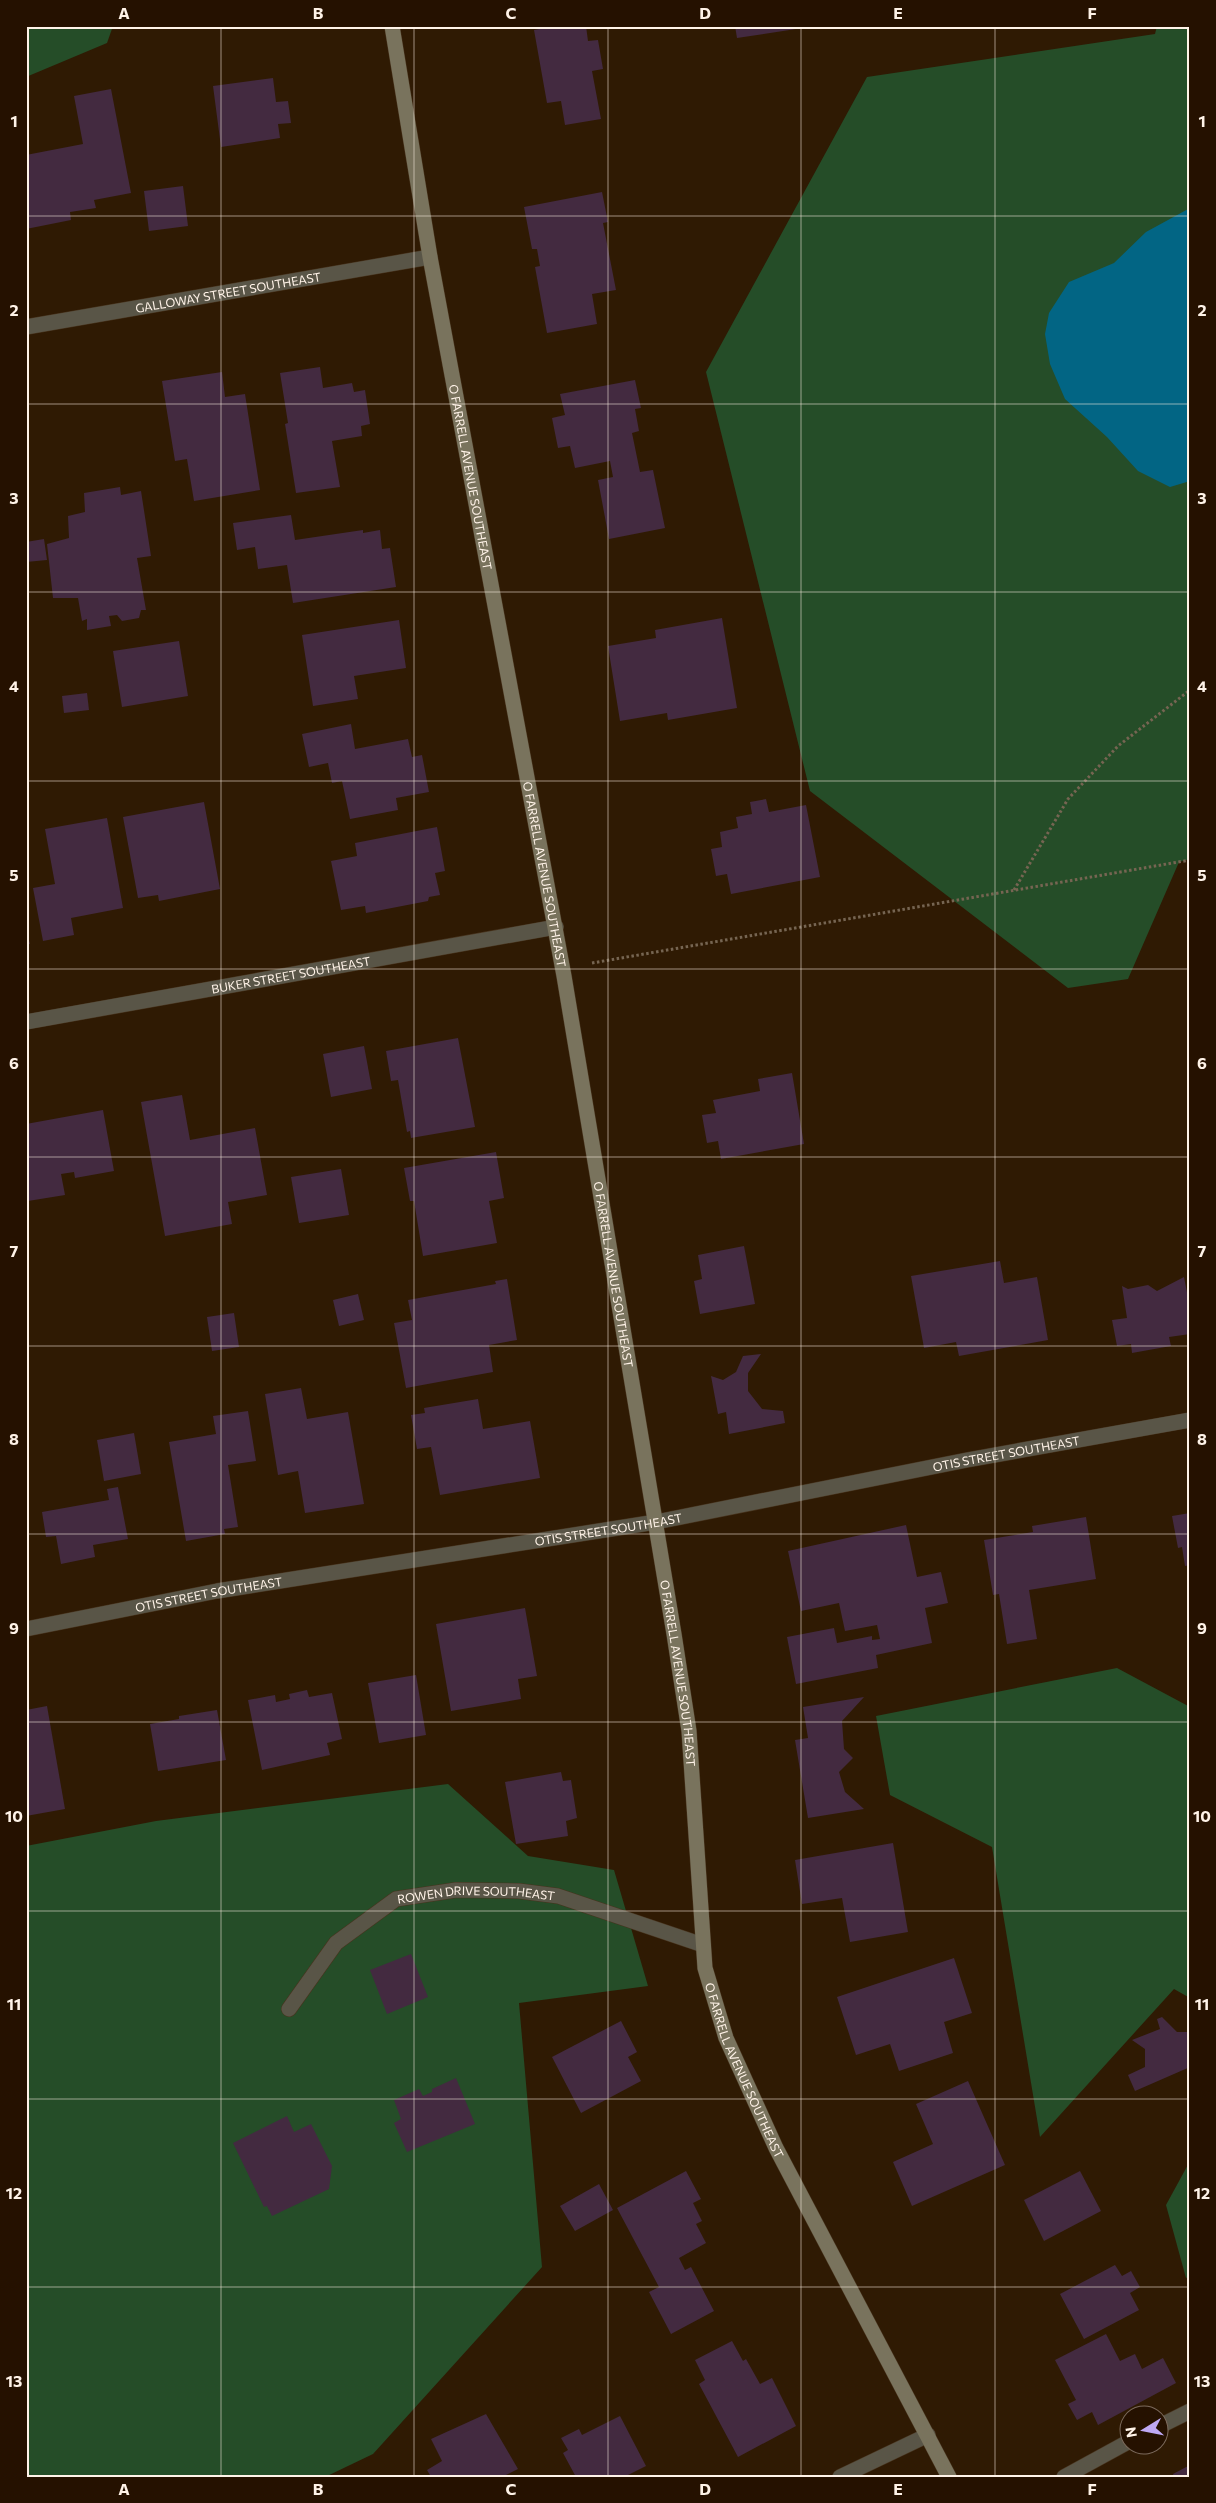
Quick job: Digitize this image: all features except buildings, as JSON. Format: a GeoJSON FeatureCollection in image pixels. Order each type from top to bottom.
{"type":"FeatureCollection","features":[{"type":"Feature","properties":{"kind":"street","name":"O FARRELL AVENUE SOUTHEAST"},"geometry":{"type":"LineString","coordinates":[[392,26],[430,257],[556,927],[656,1522],[689,1731],[705,1968],[726,2038],[776,2148],[949,2477]]}},
{"type":"Feature","properties":{"kind":"street","name":"GALLOWAY STREET SOUTHEAST"},"geometry":{"type":"LineString","coordinates":[[26,327],[430,257]]}},
{"type":"Feature","properties":{"kind":"street","name":"BUKER STREET SOUTHEAST"},"geometry":{"type":"LineString","coordinates":[[26,1022],[556,927]]}},
{"type":"Feature","properties":{"kind":"street","name":"OTIS STREET SOUTHEAST"},"geometry":{"type":"LineString","coordinates":[[26,1629],[216,1591],[656,1522],[967,1460],[1190,1420]]}},
{"type":"Feature","properties":{"kind":"street","name":"ROWEN DRIVE SOUTHEAST"},"geometry":{"type":"LineString","coordinates":[[289,2009],[336,1943],[396,1899],[404,1897],[456,1890],[519,1891],[558,1896],[703,1945]]}},
{"type":"Feature","properties":{"kind":"street"},"geometry":{"type":"LineString","coordinates":[[1168,2422],[1190,2411]]}},
{"type":"Feature","properties":{"kind":"street"},"geometry":{"type":"LineString","coordinates":[[840,2477],[928,2435]]}},
{"type":"Feature","properties":{"kind":"street"},"geometry":{"type":"LineString","coordinates":[[1064,2477],[1118,2447]]}},
{"type":"Feature","properties":{"kind":"path"},"geometry":{"type":"LineString","coordinates":[[1014,890],[1068,799],[1118,746],[1190,690]]}},
{"type":"Feature","properties":{"kind":"path"},"geometry":{"type":"LineString","coordinates":[[592,963],[1190,860]]}},
{"type":"Feature","properties":{"kind":"green space"},"geometry":{"type":"Polygon","coordinates":[[[26,26],[113,26],[107,43],[26,77],[26,26]]]}},
{"type":"Feature","properties":{"kind":"green space"},"geometry":{"type":"Polygon","coordinates":[[[1157,26],[1190,26],[1190,859],[1179,862],[1128,979],[1068,988],[810,791],[706,372],[867,77],[1155,34],[1157,26]]]}},
{"type":"Feature","properties":{"kind":"green space"},"geometry":{"type":"Polygon","coordinates":[[[1117,1668],[1190,1707],[1190,1998],[1174,1989],[1040,2137],[992,1847],[890,1795],[876,1716],[1117,1668]]]}},
{"type":"Feature","properties":{"kind":"green space"},"geometry":{"type":"Polygon","coordinates":[[[448,1784],[528,1856],[614,1870],[648,1986],[519,2003],[542,2267],[373,2454],[325,2477],[26,2477],[26,1846],[156,1821],[448,1784]]]}},
{"type":"Feature","properties":{"kind":"green space"},"geometry":{"type":"Polygon","coordinates":[[[1190,2161],[1190,2276],[1186,2278],[1166,2205],[1190,2161]]]}},
{"type":"Feature","properties":{"kind":"water"},"geometry":{"type":"Polygon","coordinates":[[[1190,208],[1190,481],[1170,487],[1138,471],[1107,437],[1065,399],[1050,364],[1045,334],[1049,313],[1069,282],[1114,263],[1146,232],[1190,208]]]}}]}
